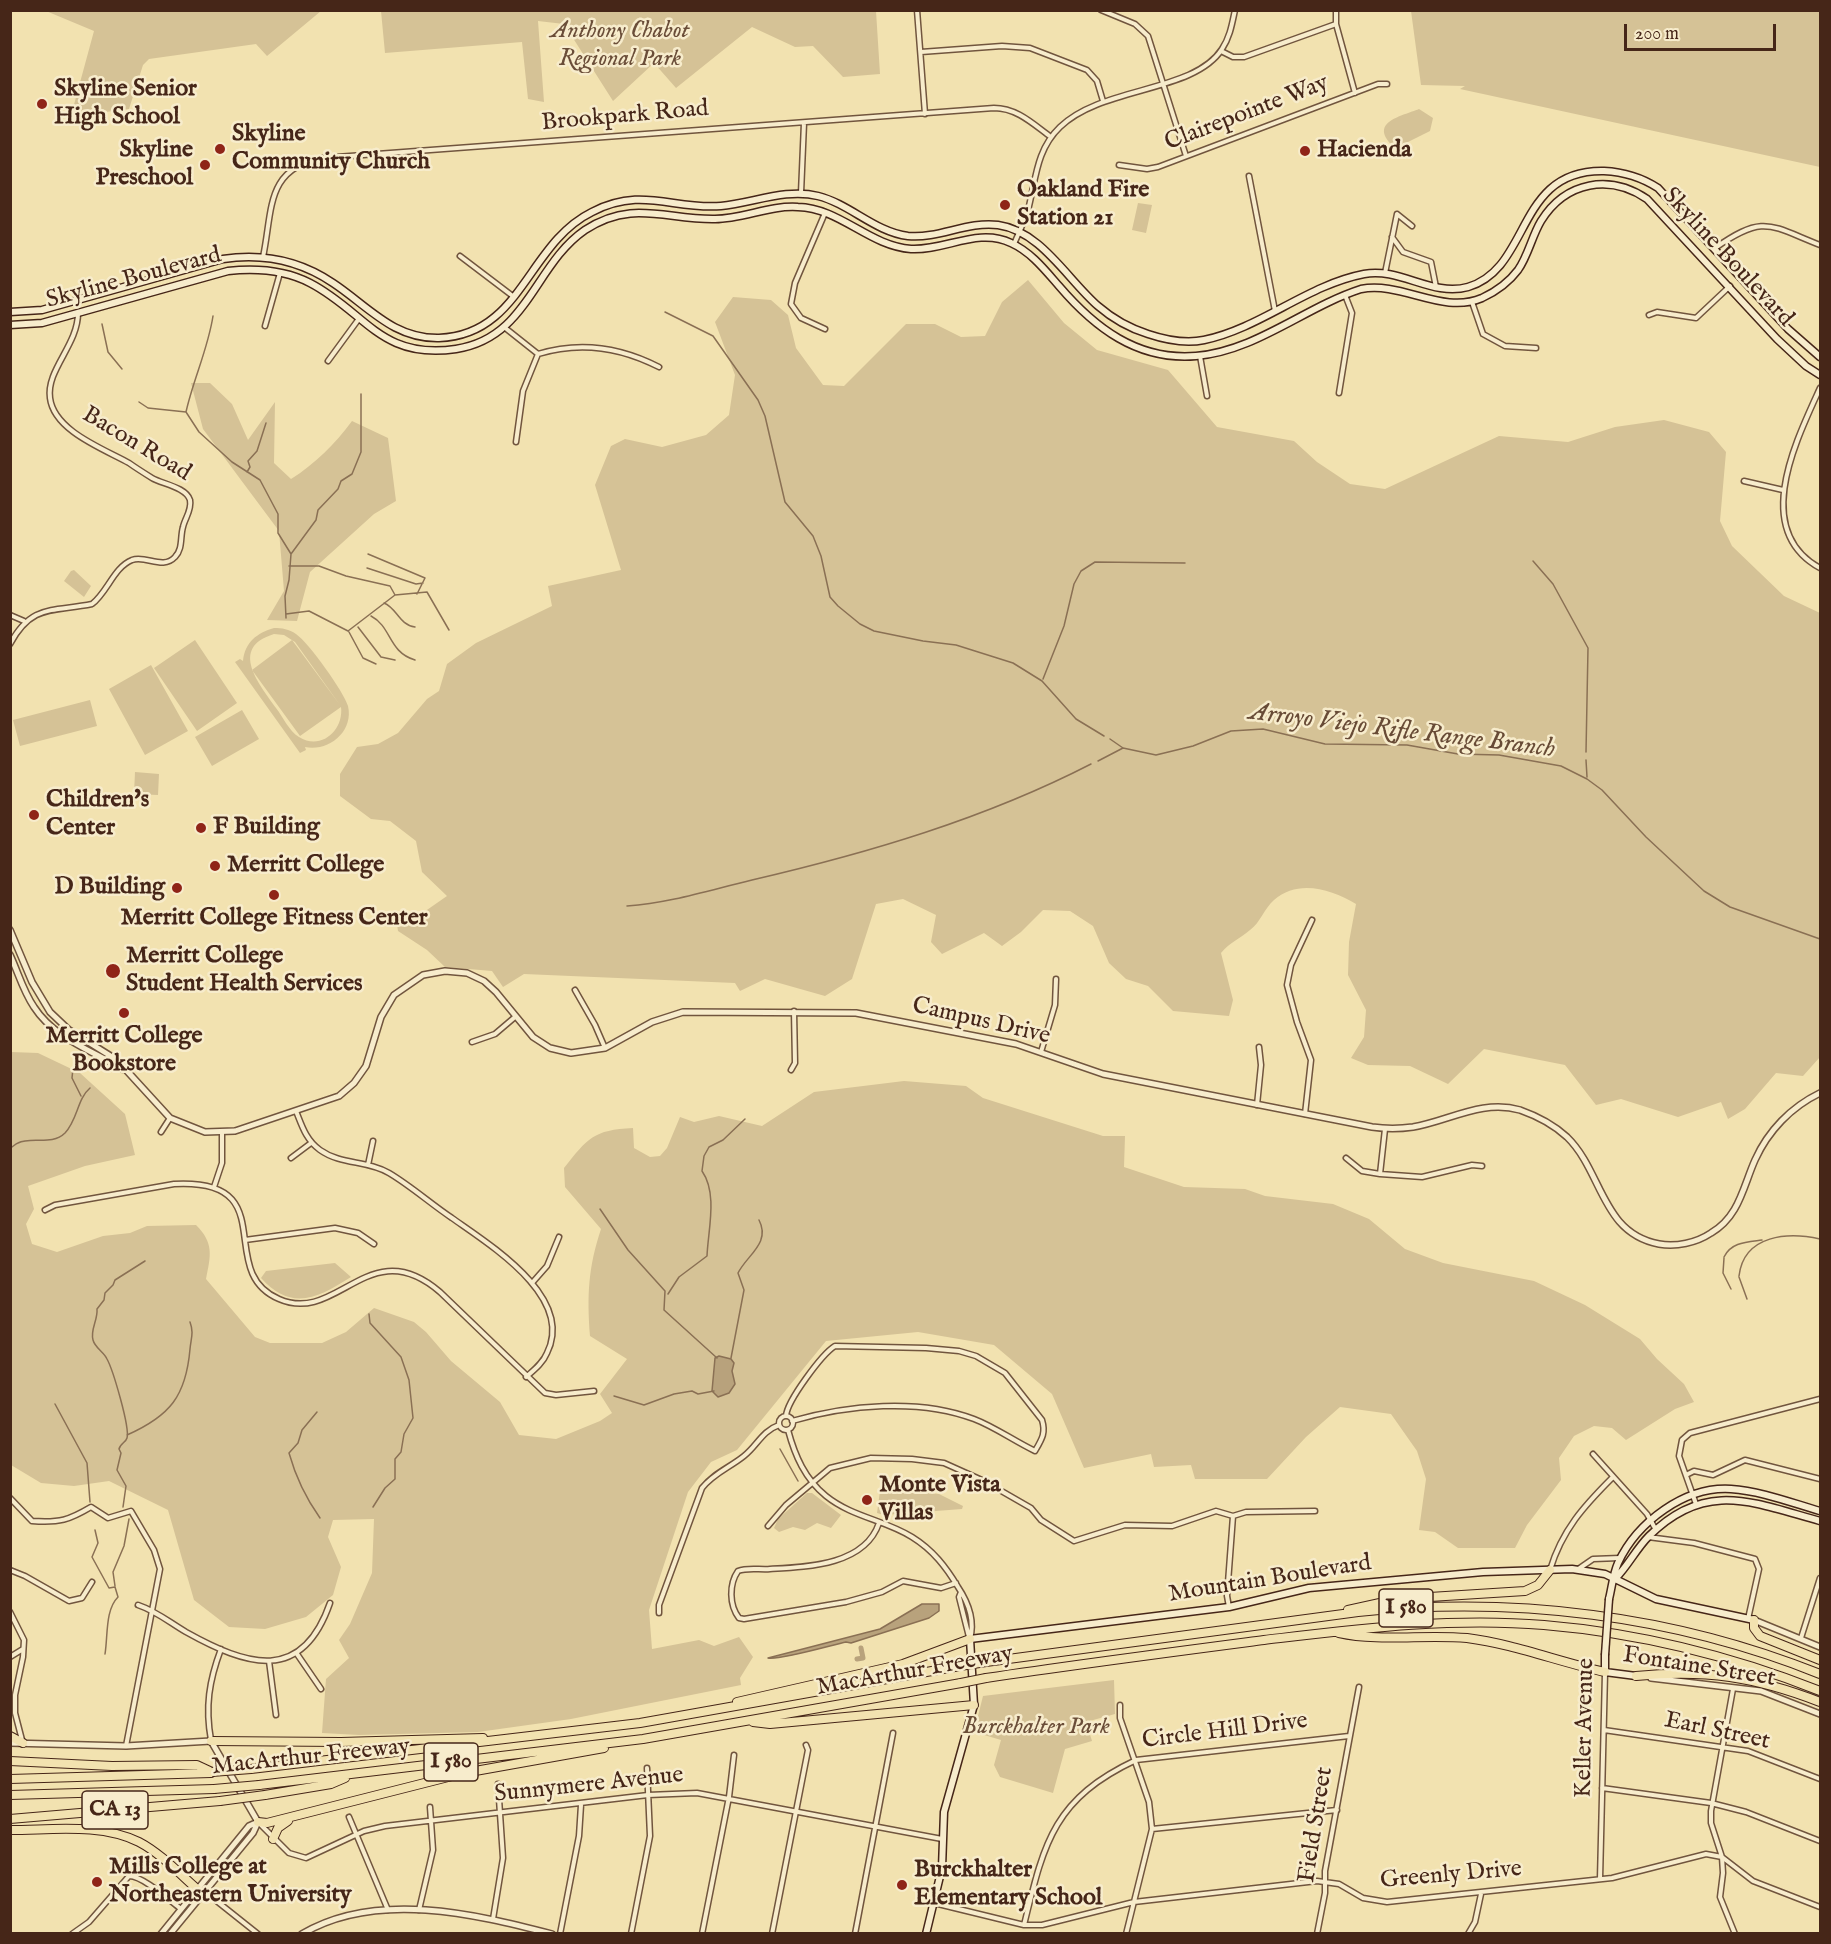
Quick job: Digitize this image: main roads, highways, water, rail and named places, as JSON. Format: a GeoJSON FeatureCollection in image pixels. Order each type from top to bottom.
{"type":"FeatureCollection","features":[{"type":"Feature","properties":{"kind":"highway"},"geometry":{"type":"LineString","coordinates":[[1330,1616],[1381,1602],[1525,1591],[1538,1585],[1550,1570]]}},
{"type":"Feature","properties":{"kind":"highway","name":"MacArthur Freeway"},"geometry":{"type":"LineString","coordinates":[[10,1779],[251,1769],[493,1739],[607,1728],[986,1662],[1330,1616],[1450,1606],[1575,1612],[1697,1634],[1761,1652],[1821,1674]]}},
{"type":"Feature","properties":{"kind":"highway"},"geometry":{"type":"LineString","coordinates":[[1751,1620],[1761,1636],[1821,1660]]}},
{"type":"Feature","properties":{"kind":"highway","name":"MacArthur Freeway"},"geometry":{"type":"LineString","coordinates":[[10,1795],[214,1789],[352,1774],[643,1739],[986,1678],[1331,1632],[1450,1622],[1512,1623],[1573,1628],[1692,1649],[1821,1691]]}},
{"type":"Feature","properties":{"kind":"highway"},"geometry":{"type":"LineString","coordinates":[[1331,1632],[1354,1636],[1417,1636],[1478,1640],[1605,1672]]}},
{"type":"Feature","properties":{"kind":"highway"},"geometry":{"type":"LineString","coordinates":[[677,1717],[785,1689],[896,1665],[970,1639]]}},
{"type":"Feature","properties":{"kind":"highway"},"geometry":{"type":"LineString","coordinates":[[1636,1676],[1678,1672],[1729,1675],[1768,1684],[1821,1702]]}},
{"type":"Feature","properties":{"kind":"highway"},"geometry":{"type":"LineString","coordinates":[[746,1721],[770,1724],[974,1705]]}},
{"type":"Feature","properties":{"kind":"highway"},"geometry":{"type":"LineString","coordinates":[[10,1736],[23,1743]]}},
{"type":"Feature","properties":{"kind":"highway"},"geometry":{"type":"LineString","coordinates":[[211,1741],[390,1741],[470,1736],[493,1739]]}},
{"type":"Feature","properties":{"kind":"highway"},"geometry":{"type":"LineString","coordinates":[[258,1822],[267,1823],[465,1773],[571,1756],[643,1739]]}},
{"type":"Feature","properties":{"kind":"highway","name":"CA 13"},"geometry":{"type":"LineString","coordinates":[[10,1761],[101,1766],[197,1765],[207,1771]]}},
{"type":"Feature","properties":{"kind":"highway","name":"CA 13"},"geometry":{"type":"LineString","coordinates":[[10,1819],[220,1801],[331,1784],[352,1774]]}},
{"type":"Feature","properties":{"kind":"highway"},"geometry":{"type":"LineString","coordinates":[[273,1839],[281,1824],[306,1813]]}},
{"type":"Feature","properties":{"kind":"highway"},"geometry":{"type":"LineString","coordinates":[[10,1831],[100,1830],[118,1834],[148,1848],[201,1890]]}},
{"type":"Feature","properties":{"kind":"main road"},"geometry":{"type":"LineString","coordinates":[[1606,183],[1607,171]]}},
{"type":"Feature","properties":{"kind":"main road","name":"Skyline Boulevard"},"geometry":{"type":"LineString","coordinates":[[10,312],[42,310],[223,259],[263,257],[292,262],[319,274],[383,322],[418,336],[444,338],[472,331],[491,321],[507,308],[548,247],[562,231],[575,221],[604,206],[636,198],[716,206],[801,193],[836,202],[885,230],[909,236],[924,236],[985,224],[1019,231],[1038,244],[1109,315],[1134,330],[1164,339],[1201,341],[1242,328],[1348,278],[1385,273],[1436,287],[1456,289],[1487,278],[1500,267],[1528,214],[1541,197],[1575,175],[1607,171],[1632,174],[1658,188],[1788,329],[1821,357]]}},
{"type":"Feature","properties":{"kind":"main road","name":"Skyline Boulevard"},"geometry":{"type":"LineString","coordinates":[[10,325],[42,323],[228,271],[260,270],[280,273],[310,283],[358,320],[394,343],[432,351],[476,343],[504,327],[526,305],[570,242],[610,218],[648,211],[715,219],[790,206],[825,212],[879,240],[908,249],[990,237],[1014,244],[1036,261],[1085,316],[1120,340],[1168,355],[1200,356],[1246,344],[1345,295],[1380,286],[1439,301],[1472,302],[1494,291],[1519,269],[1540,222],[1563,196],[1579,187],[1606,183],[1627,188],[1647,199],[1778,339],[1806,366],[1821,375]]}},
{"type":"Feature","properties":{"kind":"main road","name":"Keller Avenue"},"geometry":{"type":"LineString","coordinates":[[1605,1672],[1609,1599],[1620,1558],[1651,1521],[1670,1506],[1693,1495],[1718,1489],[1742,1490],[1821,1511]]}},
{"type":"Feature","properties":{"kind":"main road","name":"Keller Avenue"},"geometry":{"type":"LineString","coordinates":[[1614,1580],[1648,1537],[1675,1514],[1696,1504],[1719,1498],[1741,1500],[1821,1521]]}},
{"type":"Feature","properties":{"kind":"main road","name":"Mountain Boulevard"},"geometry":{"type":"LineString","coordinates":[[970,1639],[1072,1628],[1229,1606],[1318,1587],[1483,1572],[1577,1569],[1599,1573],[1656,1599],[1751,1620]]}},
{"type":"Feature","properties":{"kind":"main road"},"geometry":{"type":"LineString","coordinates":[[926,1934],[943,1854],[944,1812],[974,1705],[970,1639]]}},
{"type":"Feature","properties":{"kind":"main road","name":"Fontaine Street"},"geometry":{"type":"LineString","coordinates":[[1605,1672],[1636,1676]]}},
{"type":"Feature","properties":{"kind":"waterway"},"geometry":{"type":"LineString","coordinates":[[665,312],[713,336],[758,400],[765,416],[785,502],[813,536],[821,556],[830,597],[838,606],[860,624],[874,631],[956,645],[1013,663],[1042,681],[1076,719],[1104,736]]}},
{"type":"Feature","properties":{"kind":"waterway"},"geometry":{"type":"LineString","coordinates":[[186,412],[213,316]]}},
{"type":"Feature","properties":{"kind":"waterway"},"geometry":{"type":"LineString","coordinates":[[102,324],[108,352],[122,369]]}},
{"type":"Feature","properties":{"kind":"waterway"},"geometry":{"type":"LineString","coordinates":[[286,618],[285,596],[291,554],[316,520],[318,510],[338,489],[341,481],[352,474],[361,452],[361,394]]}},
{"type":"Feature","properties":{"kind":"waterway"},"geometry":{"type":"LineString","coordinates":[[139,402],[148,408],[186,412],[199,432],[232,462],[260,480],[278,514],[278,533],[291,554]]}},
{"type":"Feature","properties":{"kind":"waterway"},"geometry":{"type":"LineString","coordinates":[[247,472],[250,467],[248,461],[257,451],[266,423]]}},
{"type":"Feature","properties":{"kind":"waterway"},"geometry":{"type":"LineString","coordinates":[[368,554],[425,578],[417,594]]}},
{"type":"Feature","properties":{"kind":"waterway"},"geometry":{"type":"LineString","coordinates":[[1533,561],[1553,584],[1588,648],[1586,752]]}},
{"type":"Feature","properties":{"kind":"waterway"},"geometry":{"type":"LineString","coordinates":[[1043,679],[1064,626],[1074,584],[1081,571],[1095,562],[1185,563]]}},
{"type":"Feature","properties":{"kind":"waterway"},"geometry":{"type":"LineString","coordinates":[[289,566],[319,566],[346,576],[390,586],[395,595]]}},
{"type":"Feature","properties":{"kind":"waterway"},"geometry":{"type":"LineString","coordinates":[[367,568],[416,584],[423,583]]}},
{"type":"Feature","properties":{"kind":"waterway"},"geometry":{"type":"LineString","coordinates":[[286,614],[309,611],[348,631],[395,595],[427,592],[449,630]]}},
{"type":"Feature","properties":{"kind":"waterway"},"geometry":{"type":"LineString","coordinates":[[384,603],[405,623],[415,627]]}},
{"type":"Feature","properties":{"kind":"waterway"},"geometry":{"type":"LineString","coordinates":[[371,616],[383,626],[400,651],[415,660]]}},
{"type":"Feature","properties":{"kind":"waterway"},"geometry":{"type":"LineString","coordinates":[[358,627],[381,657],[395,660]]}},
{"type":"Feature","properties":{"kind":"waterway"},"geometry":{"type":"LineString","coordinates":[[349,632],[363,658],[376,664]]}},
{"type":"Feature","properties":{"kind":"waterway","name":"Arroyo Viejo Rifle Range Branch"},"geometry":{"type":"LineString","coordinates":[[1110,739],[1123,748],[1156,755],[1193,746],[1231,731],[1263,729],[1325,744],[1407,745],[1458,754],[1499,755],[1561,766],[1587,779],[1602,790],[1646,837],[1704,891],[1730,907],[1820,939]]}},
{"type":"Feature","properties":{"kind":"waterway"},"geometry":{"type":"LineString","coordinates":[[1098,761],[1123,748]]}},
{"type":"Feature","properties":{"kind":"waterway"},"geometry":{"type":"LineString","coordinates":[[1586,760],[1587,777]]}},
{"type":"Feature","properties":{"kind":"waterway"},"geometry":{"type":"LineString","coordinates":[[627,906],[690,896],[882,846],[1009,802],[1091,764]]}},
{"type":"Feature","properties":{"kind":"waterway"},"geometry":{"type":"LineString","coordinates":[[76,1065],[73,1068],[72,1078],[81,1096]]}},
{"type":"Feature","properties":{"kind":"waterway"},"geometry":{"type":"LineString","coordinates":[[10,1148],[23,1141],[60,1137],[73,1122],[82,1098],[90,1088]]}},
{"type":"Feature","properties":{"kind":"waterway"},"geometry":{"type":"LineString","coordinates":[[668,1294],[679,1277],[707,1256],[711,1201],[710,1190],[702,1171],[704,1156],[709,1147],[723,1140],[745,1119]]}},
{"type":"Feature","properties":{"kind":"waterway"},"geometry":{"type":"LineString","coordinates":[[600,1209],[628,1250],[665,1291],[664,1310],[717,1358]]}},
{"type":"Feature","properties":{"kind":"waterway"},"geometry":{"type":"LineString","coordinates":[[731,1358],[744,1290],[738,1273],[760,1242],[762,1228],[759,1220]]}},
{"type":"Feature","properties":{"kind":"waterway"},"geometry":{"type":"LineString","coordinates":[[1739,1276],[1749,1252],[1759,1244],[1782,1237],[1820,1239]]}},
{"type":"Feature","properties":{"kind":"waterway"},"geometry":{"type":"LineString","coordinates":[[1724,1257],[1735,1246],[1762,1240]]}},
{"type":"Feature","properties":{"kind":"waterway"},"geometry":{"type":"LineString","coordinates":[[1724,1258],[1723,1273],[1731,1289]]}},
{"type":"Feature","properties":{"kind":"waterway"},"geometry":{"type":"LineString","coordinates":[[123,1507],[126,1486],[117,1470],[121,1453],[119,1449],[127,1438],[126,1423],[110,1365],[94,1343],[92,1332],[97,1309],[104,1300],[105,1293],[115,1280],[145,1261]]}},
{"type":"Feature","properties":{"kind":"waterway"},"geometry":{"type":"LineString","coordinates":[[1739,1277],[1747,1299]]}},
{"type":"Feature","properties":{"kind":"waterway"},"geometry":{"type":"LineString","coordinates":[[369,1314],[370,1323],[401,1357],[409,1380],[413,1418],[404,1434],[401,1452],[395,1459],[395,1479],[385,1488],[373,1507]]}},
{"type":"Feature","properties":{"kind":"waterway"},"geometry":{"type":"LineString","coordinates":[[127,1435],[165,1412],[180,1392],[188,1365],[192,1332],[190,1322]]}},
{"type":"Feature","properties":{"kind":"waterway"},"geometry":{"type":"LineString","coordinates":[[614,1396],[644,1405],[674,1394],[714,1391]]}},
{"type":"Feature","properties":{"kind":"waterway"},"geometry":{"type":"LineString","coordinates":[[55,1404],[87,1463],[90,1502]]}},
{"type":"Feature","properties":{"kind":"waterway"},"geometry":{"type":"LineString","coordinates":[[317,1412],[302,1430],[298,1443],[289,1453],[301,1487],[320,1518]]}},
{"type":"Feature","properties":{"kind":"waterway"},"geometry":{"type":"LineString","coordinates":[[780,1449],[798,1481]]}},
{"type":"Feature","properties":{"kind":"waterway"},"geometry":{"type":"LineString","coordinates":[[115,1586],[113,1572],[124,1546],[129,1519]]}},
{"type":"Feature","properties":{"kind":"waterway"},"geometry":{"type":"LineString","coordinates":[[95,1530],[98,1543],[92,1557],[109,1588],[115,1587],[118,1597],[109,1616],[105,1654]]}},
{"type":"Feature","properties":{"kind":"waterway"},"geometry":{"type":"LineString","coordinates":[[857,1659],[863,1658],[861,1648]]}},
{"type":"Feature","properties":{"kind":"place","name":"Skyline Senior High School"},"geometry":{"type":"Point","coordinates":[42,104]}},
{"type":"Feature","properties":{"kind":"place","name":"Skyline Community Church"},"geometry":{"type":"Point","coordinates":[220,149]}},
{"type":"Feature","properties":{"kind":"place","name":"Hacienda"},"geometry":{"type":"Point","coordinates":[1305,151]}},
{"type":"Feature","properties":{"kind":"place","name":"Skyline Preschool"},"geometry":{"type":"Point","coordinates":[205,165]}},
{"type":"Feature","properties":{"kind":"place","name":"Oakland Fire Station 21"},"geometry":{"type":"Point","coordinates":[1005,205]}},
{"type":"Feature","properties":{"kind":"place","name":"Children's Center"},"geometry":{"type":"Point","coordinates":[34,815]}},
{"type":"Feature","properties":{"kind":"place","name":"F Building"},"geometry":{"type":"Point","coordinates":[201,828]}},
{"type":"Feature","properties":{"kind":"place","name":"Merritt College"},"geometry":{"type":"Point","coordinates":[215,866]}},
{"type":"Feature","properties":{"kind":"place","name":"D Building"},"geometry":{"type":"Point","coordinates":[177,888]}},
{"type":"Feature","properties":{"kind":"place","name":"Merritt College Fitness Center"},"geometry":{"type":"Point","coordinates":[274,895]}},
{"type":"Feature","properties":{"kind":"place","name":"Merritt College Student Health Services"},"geometry":{"type":"Point","coordinates":[113,971]}},
{"type":"Feature","properties":{"kind":"place","name":"Merritt College Bookstore"},"geometry":{"type":"Point","coordinates":[124,1013]}},
{"type":"Feature","properties":{"kind":"place","name":"Monte Vista Villas"},"geometry":{"type":"Point","coordinates":[867,1500]}},
{"type":"Feature","properties":{"kind":"place","name":"Mills College at Northeastern University"},"geometry":{"type":"Point","coordinates":[97,1882]}},
{"type":"Feature","properties":{"kind":"place","name":"Burckhalter Elementary School"},"geometry":{"type":"Point","coordinates":[902,1885]}},
{"type":"Feature","properties":{"kind":"park label","name":"Anthony Chabot Regional Park"},"geometry":{"type":"Point","coordinates":[620,46]}},
{"type":"Feature","properties":{"kind":"park label","name":"Burckhalter Park"},"geometry":{"type":"Point","coordinates":[1036,1728]}}]}
